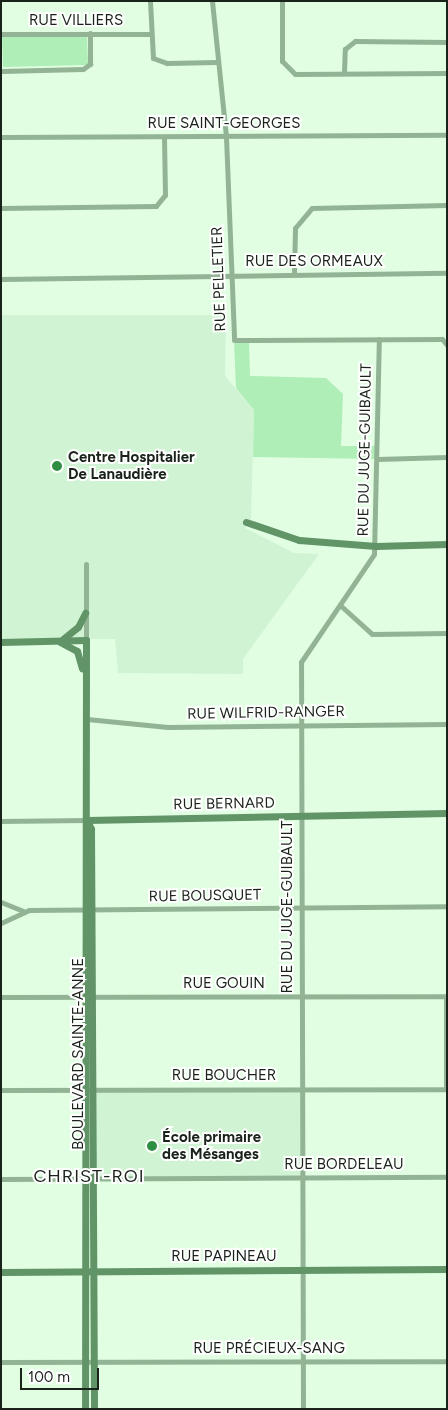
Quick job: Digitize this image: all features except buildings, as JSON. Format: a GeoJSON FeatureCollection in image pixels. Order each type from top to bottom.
{"type":"FeatureCollection","features":[{"type":"Feature","properties":{"kind":"street"},"geometry":{"type":"LineString","coordinates":[[150,1],[151,54],[156,61],[217,62]]}},
{"type":"Feature","properties":{"kind":"street","name":"RUE PELLETIER"},"geometry":{"type":"LineString","coordinates":[[212,1],[226,137],[234,340],[442,339],[447,345]]}},
{"type":"Feature","properties":{"kind":"street"},"geometry":{"type":"LineString","coordinates":[[282,1],[282,61],[288,70],[447,73]]}},
{"type":"Feature","properties":{"kind":"street"},"geometry":{"type":"LineString","coordinates":[[1,71],[83,69],[90,64],[90,33]]}},
{"type":"Feature","properties":{"kind":"street","name":"RUE VILLIERS"},"geometry":{"type":"LineString","coordinates":[[1,34],[150,34]]}},
{"type":"Feature","properties":{"kind":"street"},"geometry":{"type":"LineString","coordinates":[[344,72],[345,48],[354,41],[447,42]]}},
{"type":"Feature","properties":{"kind":"street","name":"RUE SAINT-GEORGES"},"geometry":{"type":"LineString","coordinates":[[1,137],[447,135]]}},
{"type":"Feature","properties":{"kind":"street"},"geometry":{"type":"LineString","coordinates":[[1,208],[156,206],[165,195],[164,137]]}},
{"type":"Feature","properties":{"kind":"street"},"geometry":{"type":"LineString","coordinates":[[294,273],[295,228],[312,208],[447,204]]}},
{"type":"Feature","properties":{"kind":"street","name":"RUE DES ORMEAUX"},"geometry":{"type":"LineString","coordinates":[[1,278],[294,273],[447,273]]}},
{"type":"Feature","properties":{"kind":"street","name":"RUE DU JUGE-GUIBAULT"},"geometry":{"type":"LineString","coordinates":[[303,1409],[300,662],[368,567],[376,546],[380,339]]}},
{"type":"Feature","properties":{"kind":"street"},"geometry":{"type":"LineString","coordinates":[[377,459],[447,457]]}},
{"type":"Feature","properties":{"kind":"street"},"geometry":{"type":"LineString","coordinates":[[246,522],[284,538],[376,546],[447,544]]}},
{"type":"Feature","properties":{"kind":"street","name":"BOULEVARD SAINTE-ANNE"},"geometry":{"type":"LineString","coordinates":[[85,1409],[94,1271],[92,910],[91,829],[87,820],[86,564]]}},
{"type":"Feature","properties":{"kind":"street"},"geometry":{"type":"LineString","coordinates":[[340,604],[372,634],[447,633]]}},
{"type":"Feature","properties":{"kind":"street"},"geometry":{"type":"LineString","coordinates":[[58,641],[73,633],[85,613]]}},
{"type":"Feature","properties":{"kind":"street"},"geometry":{"type":"LineString","coordinates":[[1,642],[86,640]]}},
{"type":"Feature","properties":{"kind":"street"},"geometry":{"type":"LineString","coordinates":[[50,641],[77,651],[86,681]]}},
{"type":"Feature","properties":{"kind":"street","name":"RUE WILFRID-RANGER"},"geometry":{"type":"LineString","coordinates":[[87,719],[168,727],[447,724]]}},
{"type":"Feature","properties":{"kind":"street","name":"RUE BERNARD"},"geometry":{"type":"LineString","coordinates":[[1,821],[447,814]]}},
{"type":"Feature","properties":{"kind":"street","name":"BOULEVARD SAINTE-ANNE"},"geometry":{"type":"LineString","coordinates":[[87,820],[83,829],[85,1271],[89,1363],[94,1409]]}},
{"type":"Feature","properties":{"kind":"street","name":"RUE BOUSQUET"},"geometry":{"type":"LineString","coordinates":[[1,902],[23,911],[447,906]]}},
{"type":"Feature","properties":{"kind":"street","name":"RUE BOUSQUET"},"geometry":{"type":"LineString","coordinates":[[1,923],[23,911]]}},
{"type":"Feature","properties":{"kind":"street"},"geometry":{"type":"LineString","coordinates":[[446,996],[446,1089]]}},
{"type":"Feature","properties":{"kind":"street","name":"RUE GOUIN"},"geometry":{"type":"LineString","coordinates":[[1,997],[446,996]]}},
{"type":"Feature","properties":{"kind":"street","name":"RUE BOUCHER"},"geometry":{"type":"LineString","coordinates":[[1,1090],[446,1089]]}},
{"type":"Feature","properties":{"kind":"street","name":"RUE BORDELEAU"},"geometry":{"type":"LineString","coordinates":[[1,1180],[447,1177]]}},
{"type":"Feature","properties":{"kind":"street","name":"RUE PAPINEAU"},"geometry":{"type":"LineString","coordinates":[[1,1272],[447,1269]]}},
{"type":"Feature","properties":{"kind":"street","name":"RUE PRÉCIEUX-SANG"},"geometry":{"type":"LineString","coordinates":[[1,1362],[447,1361]]}},
{"type":"Feature","properties":{"kind":"shaded area"},"geometry":{"type":"Polygon","coordinates":[[[1,315],[226,315],[225,376],[254,410],[251,519],[245,528],[294,553],[319,554],[243,659],[243,674],[118,673],[115,639],[1,639],[1,315]]]}},
{"type":"Feature","properties":{"kind":"shaded area"},"geometry":{"type":"Polygon","coordinates":[[[302,1089],[302,1177],[93,1179],[92,1090],[302,1089]]]}},
{"type":"Feature","properties":{"kind":"green space"},"geometry":{"type":"Polygon","coordinates":[[[87,35],[88,65],[3,67],[2,37],[87,35]]]}},
{"type":"Feature","properties":{"kind":"green space"},"geometry":{"type":"Polygon","coordinates":[[[234,340],[249,340],[250,376],[326,378],[343,394],[341,446],[378,446],[377,459],[253,457],[254,410],[236,388],[234,340]]]}},
{"type":"Feature","properties":{"kind":"place","name":"Centre Hospitalier De Lanaudière"},"geometry":{"type":"Point","coordinates":[57,466]}},
{"type":"Feature","properties":{"kind":"place","name":"École primaire des Mésanges"},"geometry":{"type":"Point","coordinates":[152,1146]}},
{"type":"Feature","properties":{"kind":"district","name":"CHRIST-ROI"},"geometry":{"type":"Point","coordinates":[89,1176]}}]}
